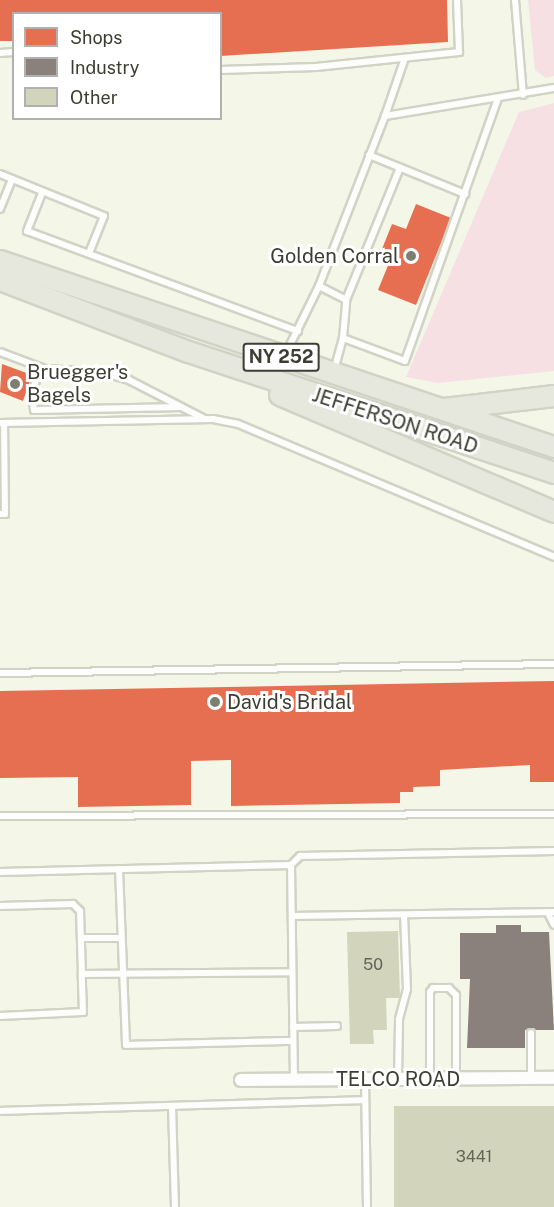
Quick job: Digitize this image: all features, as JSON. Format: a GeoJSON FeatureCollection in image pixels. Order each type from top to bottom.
{"type":"FeatureCollection","features":[{"type":"Feature","properties":{"kind":"main road","name":"JEFFERSON ROAD"},"geometry":{"type":"LineString","coordinates":[[0,261],[554,447]]}},
{"type":"Feature","properties":{"kind":"main road","name":"JEFFERSON ROAD"},"geometry":{"type":"LineString","coordinates":[[0,280],[189,352],[554,473]]}},
{"type":"Feature","properties":{"kind":"main road"},"geometry":{"type":"LineString","coordinates":[[189,352],[225,373],[554,512]]}},
{"type":"Feature","properties":{"kind":"main road"},"geometry":{"type":"LineString","coordinates":[[440,410],[554,396]]}},
{"type":"Feature","properties":{"kind":"street","name":"TELCO ROAD"},"geometry":{"type":"LineString","coordinates":[[241,1080],[554,1078]]}},
{"type":"Feature","properties":{"kind":"lane"},"geometry":{"type":"LineString","coordinates":[[222,70],[320,67],[459,52],[457,0]]}},
{"type":"Feature","properties":{"kind":"lane"},"geometry":{"type":"LineString","coordinates":[[515,0],[523,95]]}},
{"type":"Feature","properties":{"kind":"lane"},"geometry":{"type":"LineString","coordinates":[[284,358],[319,286],[405,58]]}},
{"type":"Feature","properties":{"kind":"lane"},"geometry":{"type":"LineString","coordinates":[[384,116],[523,95],[554,88]]}},
{"type":"Feature","properties":{"kind":"lane"},"geometry":{"type":"LineString","coordinates":[[343,338],[405,361],[498,99]]}},
{"type":"Feature","properties":{"kind":"lane"},"geometry":{"type":"LineString","coordinates":[[369,155],[465,194]]}},
{"type":"Feature","properties":{"kind":"lane"},"geometry":{"type":"LineString","coordinates":[[333,374],[343,338],[346,300],[400,168]]}},
{"type":"Feature","properties":{"kind":"lane"},"geometry":{"type":"LineString","coordinates":[[0,174],[42,193],[104,216],[89,253]]}},
{"type":"Feature","properties":{"kind":"lane"},"geometry":{"type":"LineString","coordinates":[[0,209],[12,179]]}},
{"type":"Feature","properties":{"kind":"lane"},"geometry":{"type":"LineString","coordinates":[[42,193],[27,231],[298,331]]}},
{"type":"Feature","properties":{"kind":"lane"},"geometry":{"type":"LineString","coordinates":[[319,286],[346,300]]}},
{"type":"Feature","properties":{"kind":"lane"},"geometry":{"type":"LineString","coordinates":[[0,352],[40,367],[100,372],[129,380],[206,420]]}},
{"type":"Feature","properties":{"kind":"lane"},"geometry":{"type":"LineString","coordinates":[[40,367],[32,394],[34,411],[182,407]]}},
{"type":"Feature","properties":{"kind":"lane"},"geometry":{"type":"LineString","coordinates":[[0,514],[5,514],[2,423],[206,420],[263,433],[554,557]]}},
{"type":"Feature","properties":{"kind":"lane"},"geometry":{"type":"LineString","coordinates":[[0,673],[554,664]]}},
{"type":"Feature","properties":{"kind":"lane"},"geometry":{"type":"LineString","coordinates":[[0,816],[554,814]]}},
{"type":"Feature","properties":{"kind":"lane"},"geometry":{"type":"LineString","coordinates":[[0,872],[291,865],[300,856],[554,851]]}},
{"type":"Feature","properties":{"kind":"lane"},"geometry":{"type":"LineString","coordinates":[[291,865],[294,1080]]}},
{"type":"Feature","properties":{"kind":"lane"},"geometry":{"type":"LineString","coordinates":[[119,869],[121,973],[126,1046],[293,1041]]}},
{"type":"Feature","properties":{"kind":"lane"},"geometry":{"type":"LineString","coordinates":[[0,906],[73,904],[80,911],[83,1012],[0,1016]]}},
{"type":"Feature","properties":{"kind":"lane"},"geometry":{"type":"LineString","coordinates":[[292,916],[551,912],[554,925]]}},
{"type":"Feature","properties":{"kind":"lane"},"geometry":{"type":"LineString","coordinates":[[398,1079],[399,1018],[407,989],[404,915]]}},
{"type":"Feature","properties":{"kind":"lane"},"geometry":{"type":"LineString","coordinates":[[81,938],[120,938]]}},
{"type":"Feature","properties":{"kind":"lane"},"geometry":{"type":"LineString","coordinates":[[82,974],[292,972]]}},
{"type":"Feature","properties":{"kind":"lane"},"geometry":{"type":"LineString","coordinates":[[430,1079],[430,992],[434,988],[449,988],[456,995],[456,1079]]}},
{"type":"Feature","properties":{"kind":"lane"},"geometry":{"type":"LineString","coordinates":[[293,1027],[338,1026]]}},
{"type":"Feature","properties":{"kind":"lane"},"geometry":{"type":"LineString","coordinates":[[531,1033],[531,1078]]}},
{"type":"Feature","properties":{"kind":"lane"},"geometry":{"type":"LineString","coordinates":[[365,1080],[367,1207]]}},
{"type":"Feature","properties":{"kind":"lane"},"geometry":{"type":"LineString","coordinates":[[0,1111],[365,1100]]}},
{"type":"Feature","properties":{"kind":"lane"},"geometry":{"type":"LineString","coordinates":[[172,1106],[175,1207]]}},
{"type":"Feature","properties":{"kind":"shaded area"},"geometry":{"type":"Polygon","coordinates":[[[528,0],[554,0],[554,76],[546,78],[535,70],[528,0]]]}},
{"type":"Feature","properties":{"kind":"shaded area"},"geometry":{"type":"Polygon","coordinates":[[[554,103],[554,371],[438,383],[406,377],[519,112],[554,103]]]}},
{"type":"Feature","properties":{"kind":"building: Shops"},"geometry":{"type":"Polygon","coordinates":[[[0,0],[447,0],[448,42],[222,56],[222,12],[12,12],[12,41],[0,41],[0,0]]]}},
{"type":"Feature","properties":{"kind":"building: Shops","name":"Golden Corral"},"geometry":{"type":"Polygon","coordinates":[[[416,204],[451,218],[416,305],[378,290],[391,258],[380,254],[392,224],[406,229],[416,204]]]}},
{"type":"Feature","properties":{"kind":"building: Shops","name":"Bruegger's Bagels"},"geometry":{"type":"Polygon","coordinates":[[[2,364],[32,375],[23,401],[0,392],[2,364]]]}},
{"type":"Feature","properties":{"kind":"building: Shops"},"geometry":{"type":"Polygon","coordinates":[[[554,681],[554,782],[530,782],[530,765],[440,770],[440,786],[413,787],[413,792],[400,792],[400,803],[231,806],[231,760],[191,761],[191,805],[78,807],[78,777],[0,778],[0,691],[554,681]]]}},
{"type":"Feature","properties":{"kind":"building: Industry"},"geometry":{"type":"Polygon","coordinates":[[[496,925],[521,925],[521,932],[549,932],[554,1030],[525,1030],[525,1048],[467,1048],[470,979],[460,979],[460,933],[496,933],[496,925]]]}},
{"type":"Feature","properties":{"kind":"building: Other"},"geometry":{"type":"Polygon","coordinates":[[[398,931],[400,998],[386,998],[387,1030],[373,1030],[374,1044],[350,1044],[347,932],[398,931]]]}},
{"type":"Feature","properties":{"kind":"building: Other"},"geometry":{"type":"Polygon","coordinates":[[[394,1106],[554,1106],[554,1207],[394,1207],[394,1106]]]}},
{"type":"Feature","properties":{"kind":"place","name":"Golden Corral"},"geometry":{"type":"Point","coordinates":[411,256]}},
{"type":"Feature","properties":{"kind":"place","name":"Bruegger's Bagels"},"geometry":{"type":"Point","coordinates":[15,384]}},
{"type":"Feature","properties":{"kind":"place","name":"David's Bridal"},"geometry":{"type":"Point","coordinates":[215,702]}}]}
